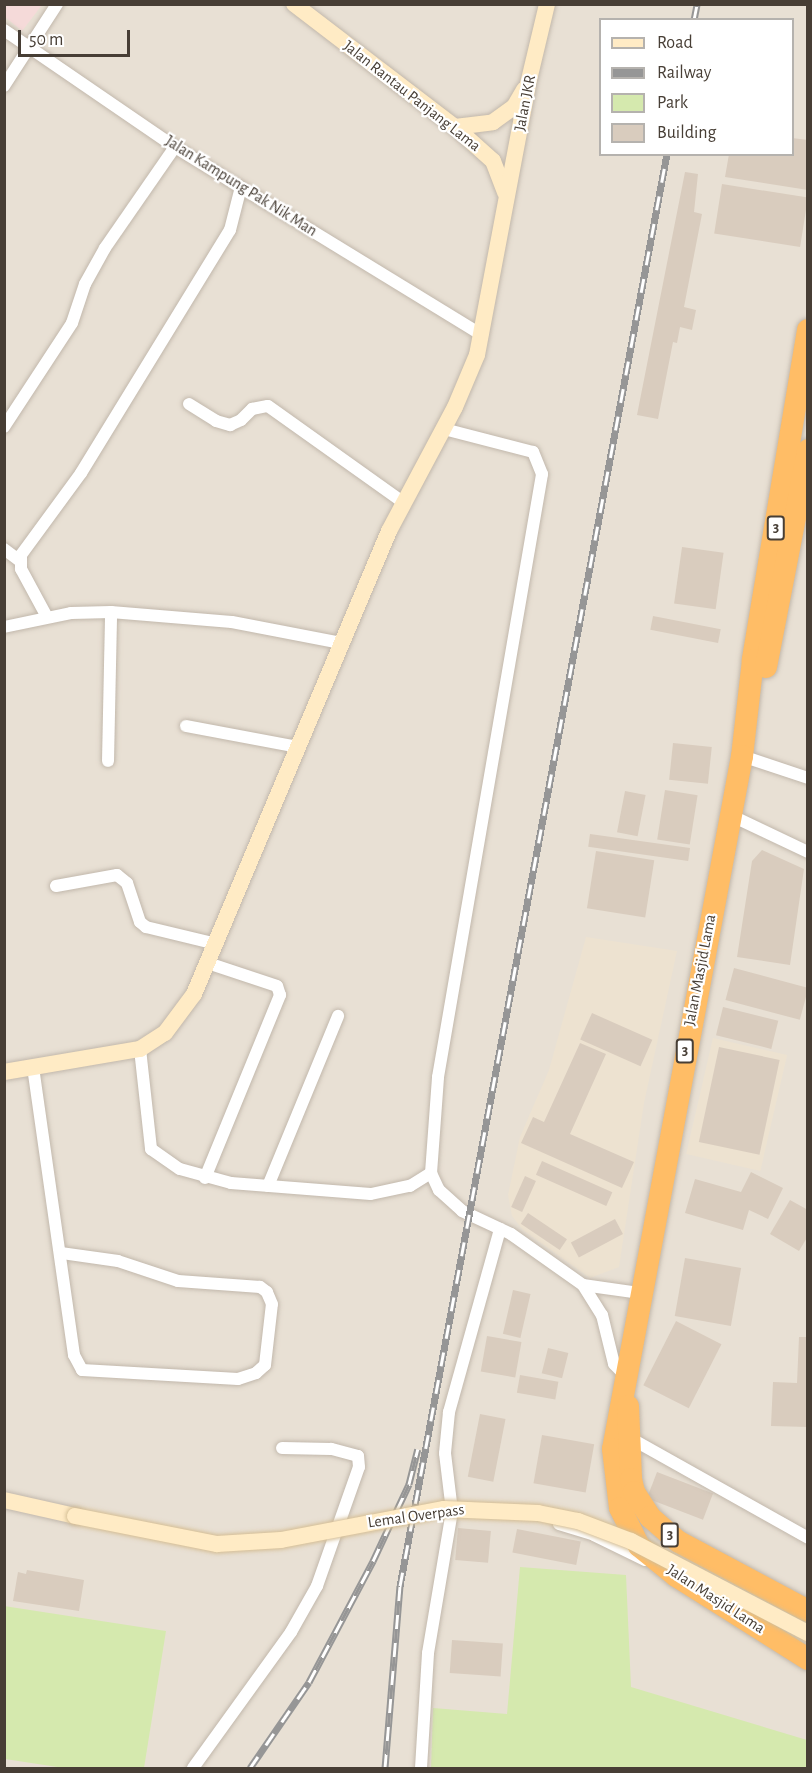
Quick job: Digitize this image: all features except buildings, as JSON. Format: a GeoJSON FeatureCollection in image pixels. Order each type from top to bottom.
{"type":"FeatureCollection","features":[{"type":"Feature","properties":{"kind":"highway","name":"Jalan Masjid Lama"},"geometry":{"type":"LineString","coordinates":[[766,628],[807,330]]}},
{"type":"Feature","properties":{"kind":"highway","name":"Jalan Masjid Lama"},"geometry":{"type":"LineString","coordinates":[[807,450],[766,628],[640,1293],[626,1385],[613,1449],[620,1508],[635,1540],[676,1576],[807,1659]]}},
{"type":"Feature","properties":{"kind":"highway","name":"Jalan Masjid Lama"},"geometry":{"type":"LineString","coordinates":[[626,1385],[634,1492],[661,1528],[679,1542],[807,1611]]}},
{"type":"Feature","properties":{"kind":"street"},"geometry":{"type":"LineString","coordinates":[[4,86],[30,50],[57,4]]}},
{"type":"Feature","properties":{"kind":"street","name":"Jalan Rantau Panjang Lama"},"geometry":{"type":"LineString","coordinates":[[294,4],[455,127],[493,161],[507,203]]}},
{"type":"Feature","properties":{"kind":"street","name":"Jalan JKR"},"geometry":{"type":"LineString","coordinates":[[140,1049],[165,1033],[181,1015],[208,963],[341,644],[404,503],[444,429],[469,376],[482,334],[528,84],[547,4]]}},
{"type":"Feature","properties":{"kind":"street","name":"Jalan Kampung Pak Nik Man"},"geometry":{"type":"LineString","coordinates":[[4,30],[30,50],[175,147],[482,334]]}},
{"type":"Feature","properties":{"kind":"street"},"geometry":{"type":"LineString","coordinates":[[455,127],[492,122],[514,107],[528,84]]}},
{"type":"Feature","properties":{"kind":"street"},"geometry":{"type":"LineString","coordinates":[[4,427],[72,323],[89,277],[105,248],[175,147]]}},
{"type":"Feature","properties":{"kind":"street"},"geometry":{"type":"LineString","coordinates":[[20,561],[81,473],[230,230],[241,187]]}},
{"type":"Feature","properties":{"kind":"street"},"geometry":{"type":"LineString","coordinates":[[189,404],[230,425],[242,420],[252,408],[268,406],[404,503]]}},
{"type":"Feature","properties":{"kind":"street"},"geometry":{"type":"LineString","coordinates":[[444,429],[533,452],[542,474],[438,1077],[431,1173],[439,1190],[462,1211],[501,1228],[583,1285],[602,1315],[614,1364],[626,1385]]}},
{"type":"Feature","properties":{"kind":"street"},"geometry":{"type":"LineString","coordinates":[[4,549],[20,561],[47,617]]}},
{"type":"Feature","properties":{"kind":"street"},"geometry":{"type":"LineString","coordinates":[[4,627],[47,617],[111,612],[270,627],[341,644]]}},
{"type":"Feature","properties":{"kind":"street"},"geometry":{"type":"LineString","coordinates":[[108,761],[111,612]]}},
{"type":"Feature","properties":{"kind":"street"},"geometry":{"type":"LineString","coordinates":[[186,726],[298,747]]}},
{"type":"Feature","properties":{"kind":"street"},"geometry":{"type":"LineString","coordinates":[[742,756],[807,778]]}},
{"type":"Feature","properties":{"kind":"street"},"geometry":{"type":"LineString","coordinates":[[730,815],[807,852]]}},
{"type":"Feature","properties":{"kind":"street"},"geometry":{"type":"LineString","coordinates":[[56,886],[117,874],[127,883],[140,922],[146,927],[217,944]]}},
{"type":"Feature","properties":{"kind":"street"},"geometry":{"type":"LineString","coordinates":[[205,1178],[280,996],[277,986],[208,963]]}},
{"type":"Feature","properties":{"kind":"street"},"geometry":{"type":"LineString","coordinates":[[268,1186],[338,1016]]}},
{"type":"Feature","properties":{"kind":"street"},"geometry":{"type":"LineString","coordinates":[[4,1072],[140,1049],[151,1149],[180,1169],[205,1178],[268,1186],[371,1194],[410,1186],[431,1173]]}},
{"type":"Feature","properties":{"kind":"street"},"geometry":{"type":"LineString","coordinates":[[33,1067],[74,1355],[87,1373],[238,1379],[256,1373],[265,1365],[272,1304],[267,1292],[260,1287],[178,1281],[118,1261],[61,1253]]}},
{"type":"Feature","properties":{"kind":"street"},"geometry":{"type":"LineString","coordinates":[[421,1768],[428,1653],[452,1511],[445,1453],[449,1412],[501,1228]]}},
{"type":"Feature","properties":{"kind":"street"},"geometry":{"type":"LineString","coordinates":[[583,1285],[640,1293]]}},
{"type":"Feature","properties":{"kind":"street"},"geometry":{"type":"LineString","coordinates":[[630,1438],[807,1538]]}},
{"type":"Feature","properties":{"kind":"street"},"geometry":{"type":"LineString","coordinates":[[193,1768],[291,1632],[317,1586],[330,1558],[359,1467],[358,1456],[331,1449],[282,1448]]}},
{"type":"Feature","properties":{"kind":"street","name":"Lemal Overpass"},"geometry":{"type":"LineString","coordinates":[[4,1500],[216,1544],[281,1540],[444,1509],[538,1513],[578,1521],[631,1541],[807,1633]]}},
{"type":"Feature","properties":{"kind":"street"},"geometry":{"type":"LineString","coordinates":[[594,1535],[613,1528],[620,1508]]}},
{"type":"Feature","properties":{"kind":"street"},"geometry":{"type":"LineString","coordinates":[[452,1511],[506,1513],[594,1535],[676,1576]]}},
{"type":"Feature","properties":{"kind":"shaded area"},"geometry":{"type":"Polygon","coordinates":[[[4,5],[42,5],[22,31],[5,17],[4,5]]]}},
{"type":"Feature","properties":{"kind":"shaded area"},"geometry":{"type":"Polygon","coordinates":[[[5,5],[807,5],[807,1768],[5,1768],[5,5]]]}},
{"type":"Feature","properties":{"kind":"shaded area"},"geometry":{"type":"Polygon","coordinates":[[[586,937],[677,951],[644,1103],[619,1267],[590,1278],[523,1230],[512,1216],[508,1195],[520,1137],[549,1070],[586,937]]]}},
{"type":"Feature","properties":{"kind":"shaded area"},"geometry":{"type":"Polygon","coordinates":[[[713,1038],[787,1055],[760,1171],[686,1154],[713,1038]]]}},
{"type":"Feature","properties":{"kind":"green space"},"geometry":{"type":"Polygon","coordinates":[[[520,1567],[626,1575],[631,1687],[807,1740],[807,1768],[431,1768],[433,1708],[507,1714],[520,1567]]]}},
{"type":"Feature","properties":{"kind":"green space"},"geometry":{"type":"Polygon","coordinates":[[[4,1606],[166,1631],[144,1768],[64,1768],[5,1759],[4,1606]]]}},
{"type":"Feature","properties":{"kind":"railway"},"geometry":{"type":"LineString","coordinates":[[694,18],[697,4]]}},
{"type":"Feature","properties":{"kind":"railway"},"geometry":{"type":"LineString","coordinates":[[385,1768],[400,1586],[667,156]]}},
{"type":"Feature","properties":{"kind":"railway"},"geometry":{"type":"LineString","coordinates":[[250,1768],[309,1682],[373,1561],[409,1484],[418,1449]]}}]}
